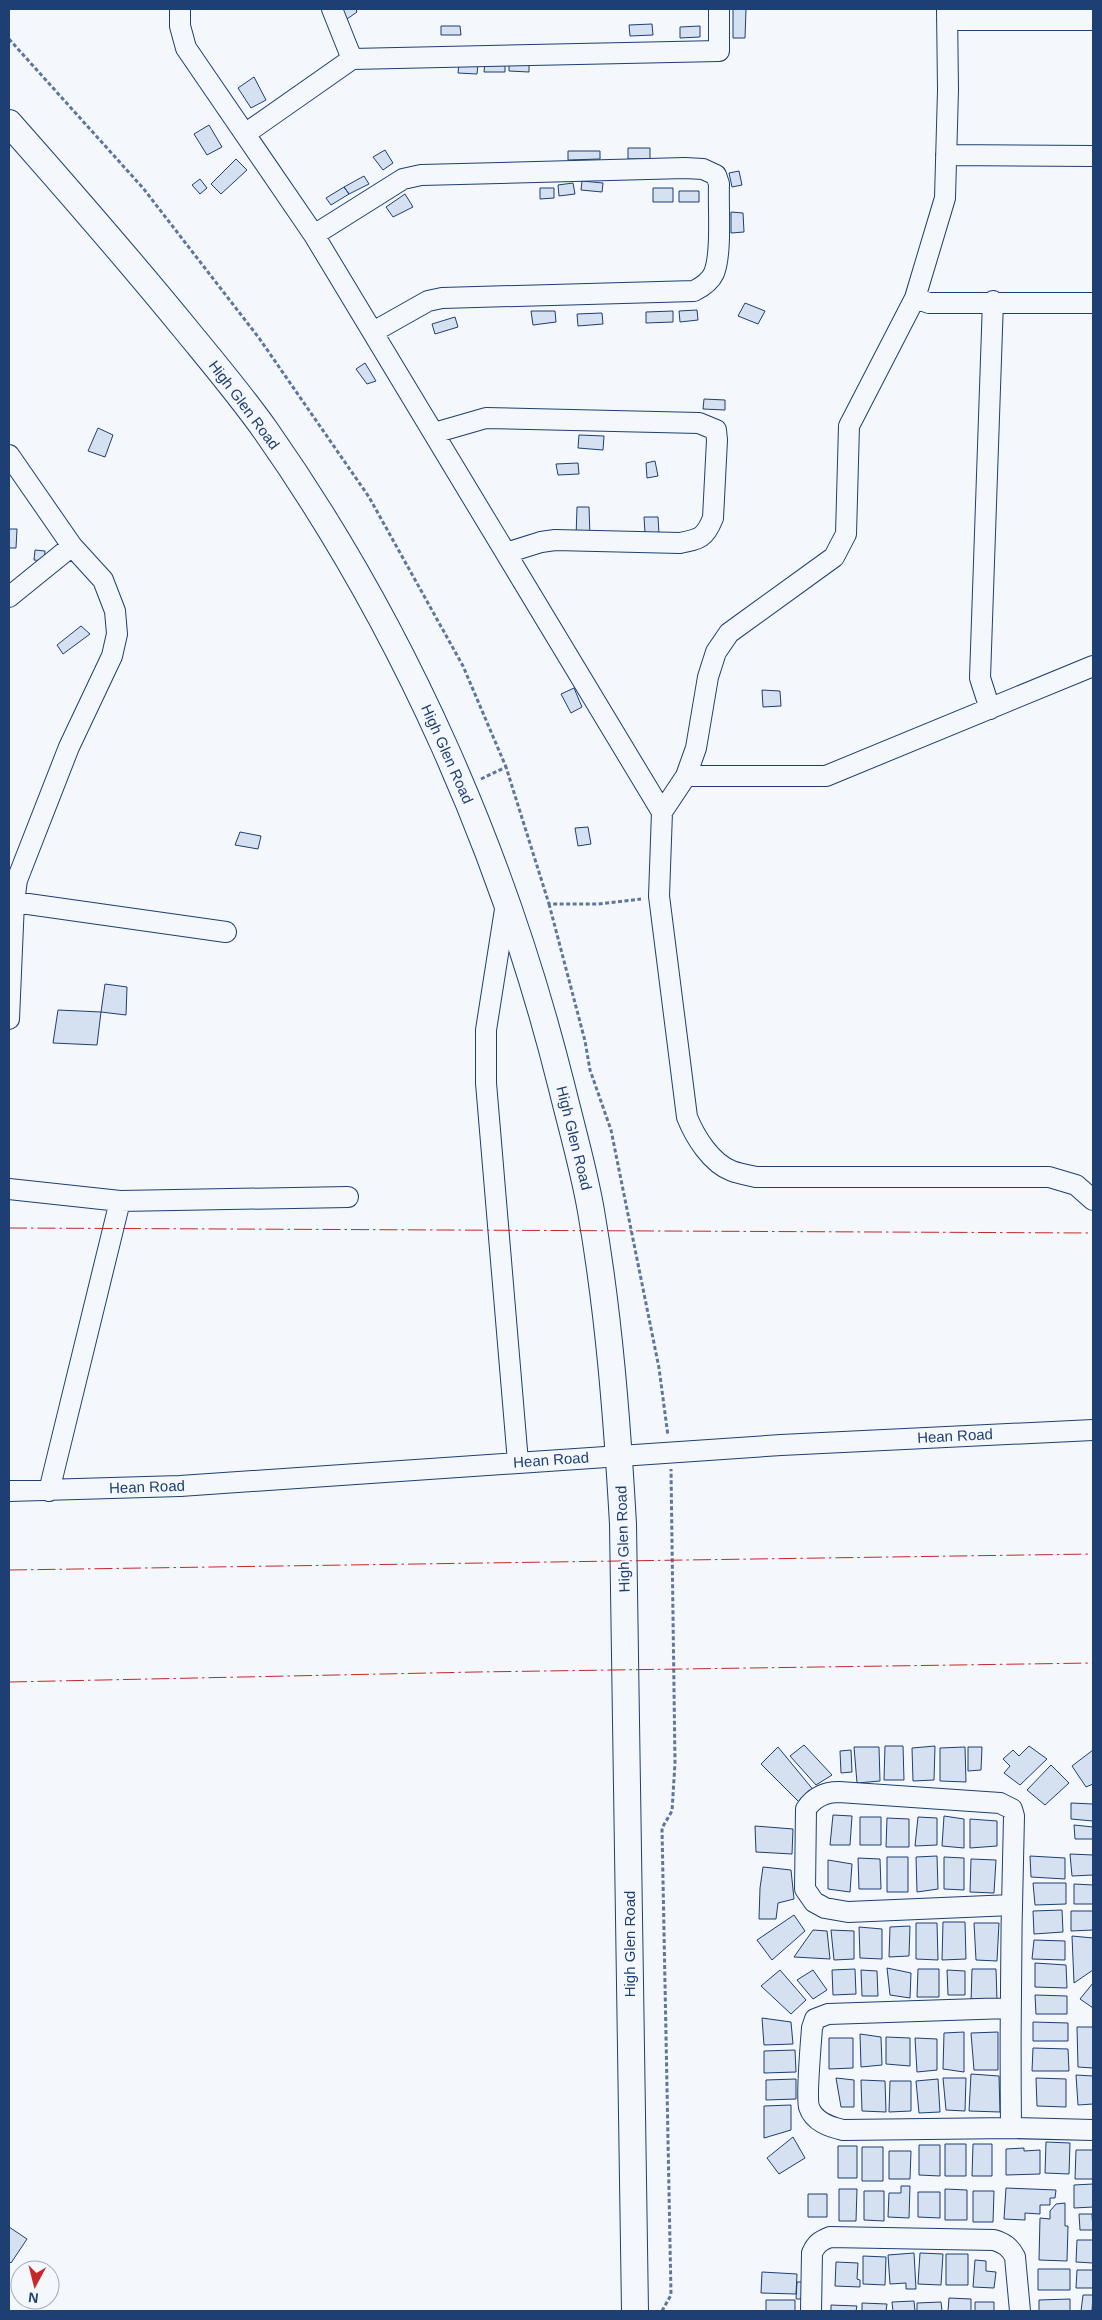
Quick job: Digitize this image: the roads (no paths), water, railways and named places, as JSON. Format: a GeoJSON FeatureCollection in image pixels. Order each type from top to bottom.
{"type":"FeatureCollection","features":[{"type":"Feature","properties":{"kind":"main road","name":"High Glen Road"},"geometry":{"type":"LineString","coordinates":[[9,123],[113,240],[266,430],[364,586],[404,659],[463,788],[532,979],[552,1049],[591,1207],[613,1372],[624,1524],[635,2311]]}},
{"type":"Feature","properties":{"kind":"street"},"geometry":{"type":"LineString","coordinates":[[180,9],[180,26],[186,48],[314,235],[662,812]]}},
{"type":"Feature","properties":{"kind":"street"},"geometry":{"type":"LineString","coordinates":[[332,9],[352,59]]}},
{"type":"Feature","properties":{"kind":"street"},"geometry":{"type":"LineString","coordinates":[[245,134],[352,59],[719,51],[719,9]]}},
{"type":"Feature","properties":{"kind":"street"},"geometry":{"type":"LineString","coordinates":[[1093,20],[947,14],[945,198],[915,298],[849,426],[846,534],[834,557],[729,633],[716,652],[708,678],[696,748],[686,776],[662,812],[659,896],[687,1117],[695,1137],[710,1154],[731,1171],[756,1177],[1049,1177],[1076,1185],[1093,1200]]}},
{"type":"Feature","properties":{"kind":"street"},"geometry":{"type":"LineString","coordinates":[[946,155],[1093,156]]}},
{"type":"Feature","properties":{"kind":"street"},"geometry":{"type":"LineString","coordinates":[[314,235],[403,179],[421,175],[685,168],[703,170],[716,175],[718,184],[717,258],[714,274],[706,284],[694,291],[442,298],[428,301],[373,332]]}},
{"type":"Feature","properties":{"kind":"street"},"geometry":{"type":"LineString","coordinates":[[915,298],[929,303],[993,301],[1093,302]]}},
{"type":"Feature","properties":{"kind":"street"},"geometry":{"type":"LineString","coordinates":[[990,709],[980,678],[993,301]]}},
{"type":"Feature","properties":{"kind":"street"},"geometry":{"type":"LineString","coordinates":[[434,433],[486,418],[699,423],[716,430],[713,518],[709,529],[699,539],[680,543],[555,540],[541,542],[506,553]]}},
{"type":"Feature","properties":{"kind":"street"},"geometry":{"type":"LineString","coordinates":[[9,455],[72,546],[103,580],[115,611],[117,634],[112,656],[69,747],[17,880],[14,902],[9,1019]]}},
{"type":"Feature","properties":{"kind":"street"},"geometry":{"type":"LineString","coordinates":[[9,597],[72,546]]}},
{"type":"Feature","properties":{"kind":"street"},"geometry":{"type":"LineString","coordinates":[[686,776],[826,776],[1093,666]]}},
{"type":"Feature","properties":{"kind":"street"},"geometry":{"type":"LineString","coordinates":[[14,902],[226,932]]}},
{"type":"Feature","properties":{"kind":"street"},"geometry":{"type":"LineString","coordinates":[[506,903],[486,1030],[486,1083],[518,1462]]}},
{"type":"Feature","properties":{"kind":"street"},"geometry":{"type":"LineString","coordinates":[[9,1189],[120,1201],[348,1197]]}},
{"type":"Feature","properties":{"kind":"street"},"geometry":{"type":"LineString","coordinates":[[49,1491],[120,1201]]}},
{"type":"Feature","properties":{"kind":"street","name":"Hean Road"},"geometry":{"type":"LineString","coordinates":[[9,1491],[180,1486],[781,1444],[1093,1430]]}},
{"type":"Feature","properties":{"kind":"street"},"geometry":{"type":"LineString","coordinates":[[1011,2128],[1009,2008],[1012,1906],[1014,1816],[1012,1809],[1000,1803],[829,1792],[811,1802],[806,1809],[805,1889],[814,1902],[825,1908],[848,1912],[1012,1906]]}},
{"type":"Feature","properties":{"kind":"street"},"geometry":{"type":"LineString","coordinates":[[1009,2008],[828,2014],[816,2019],[812,2028],[809,2106],[817,2119],[830,2127],[843,2130],[1011,2128],[1093,2130]]}},
{"type":"Feature","properties":{"kind":"street"},"geometry":{"type":"LineString","coordinates":[[811,2311],[812,2253],[815,2246],[821,2241],[830,2238],[994,2240],[1003,2242],[1015,2257],[1020,2311]]}}]}
